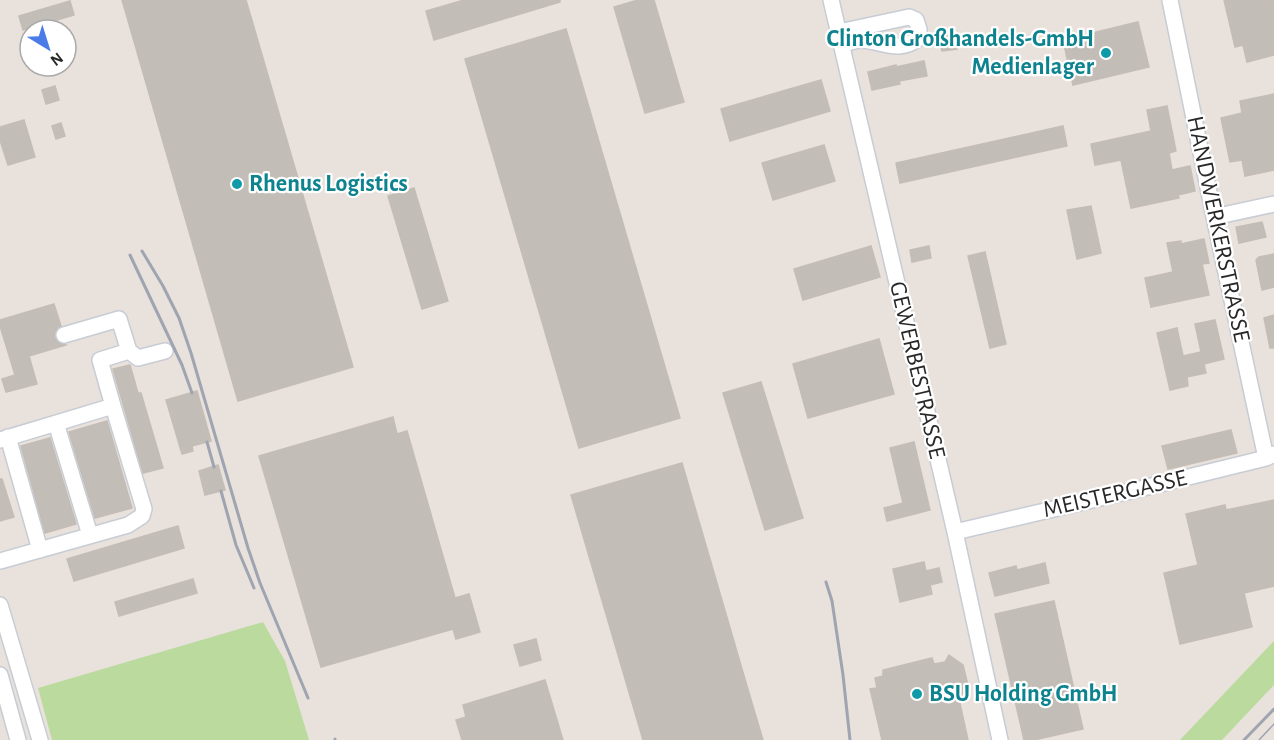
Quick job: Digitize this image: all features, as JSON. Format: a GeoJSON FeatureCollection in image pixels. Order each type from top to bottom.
{"type":"FeatureCollection","features":[{"type":"Feature","properties":{"kind":"street","name":"GEWERBESTRASSE"},"geometry":{"type":"LineString","coordinates":[[831,0],[955,532],[1000,740]]}},
{"type":"Feature","properties":{"kind":"street","name":"HANDWERKERSTRASSE"},"geometry":{"type":"LineString","coordinates":[[1170,0],[1214,217],[1270,456]]}},
{"type":"Feature","properties":{"kind":"street"},"geometry":{"type":"LineString","coordinates":[[1214,217],[1274,204]]}},
{"type":"Feature","properties":{"kind":"street"},"geometry":{"type":"LineString","coordinates":[[64,335],[119,319],[129,351],[138,358],[165,351]]}},
{"type":"Feature","properties":{"kind":"street"},"geometry":{"type":"LineString","coordinates":[[0,561],[128,525],[142,516],[144,509],[100,360],[129,351]]}},
{"type":"Feature","properties":{"kind":"street"},"geometry":{"type":"LineString","coordinates":[[40,550],[4,438],[112,406]]}},
{"type":"Feature","properties":{"kind":"street"},"geometry":{"type":"LineString","coordinates":[[56,423],[90,535]]}},
{"type":"Feature","properties":{"kind":"street","name":"MEISTERGASSE"},"geometry":{"type":"LineString","coordinates":[[955,532],[1270,456]]}},
{"type":"Feature","properties":{"kind":"street"},"geometry":{"type":"LineString","coordinates":[[0,605],[40,740]]}},
{"type":"Feature","properties":{"kind":"street"},"geometry":{"type":"LineString","coordinates":[[0,675],[18,740]]}},
{"type":"Feature","properties":{"kind":"green space"},"geometry":{"type":"Polygon","coordinates":[[[263,622],[285,661],[309,740],[52,740],[38,688],[263,622]]]}},
{"type":"Feature","properties":{"kind":"green space"},"geometry":{"type":"Polygon","coordinates":[[[1274,641],[1274,685],[1222,740],[1180,740],[1274,641]]]}},
{"type":"Feature","properties":{"kind":"building","name":"Rhenus Logistics"},"geometry":{"type":"Polygon","coordinates":[[[122,0],[246,0],[353,367],[238,401],[122,0]]]}},
{"type":"Feature","properties":{"kind":"building"},"geometry":{"type":"Polygon","coordinates":[[[464,0],[560,0],[560,2],[434,40],[426,11],[464,0]]]}},
{"type":"Feature","properties":{"kind":"building"},"geometry":{"type":"Polygon","coordinates":[[[638,0],[654,0],[684,102],[645,113],[614,7],[638,0]]]}},
{"type":"Feature","properties":{"kind":"building"},"geometry":{"type":"Polygon","coordinates":[[[1224,0],[1274,0],[1274,55],[1247,62],[1243,45],[1235,47],[1224,0]]]}},
{"type":"Feature","properties":{"kind":"building"},"geometry":{"type":"Polygon","coordinates":[[[70,1],[74,15],[64,18],[20,18],[19,16],[70,1]]]}},
{"type":"Feature","properties":{"kind":"building","name":"Clinton Großhandels-GmbH Medienlager"},"geometry":{"type":"Polygon","coordinates":[[[1138,22],[1149,67],[1073,85],[1063,40],[1138,22]]]}},
{"type":"Feature","properties":{"kind":"building"},"geometry":{"type":"Polygon","coordinates":[[[566,29],[680,418],[579,448],[465,59],[566,29]]]}},
{"type":"Feature","properties":{"kind":"building"},"geometry":{"type":"Polygon","coordinates":[[[954,32],[957,49],[942,51],[939,35],[954,32]]]}},
{"type":"Feature","properties":{"kind":"building"},"geometry":{"type":"Polygon","coordinates":[[[924,61],[927,76],[899,81],[900,84],[872,90],[868,72],[924,61]]]}},
{"type":"Feature","properties":{"kind":"building"},"geometry":{"type":"Polygon","coordinates":[[[821,80],[830,111],[730,141],[721,109],[821,80]]]}},
{"type":"Feature","properties":{"kind":"building"},"geometry":{"type":"Polygon","coordinates":[[[55,86],[59,100],[46,104],[42,90],[55,86]]]}},
{"type":"Feature","properties":{"kind":"building"},"geometry":{"type":"Polygon","coordinates":[[[1274,94],[1274,170],[1245,176],[1242,160],[1230,162],[1221,118],[1242,113],[1240,101],[1274,94]]]}},
{"type":"Feature","properties":{"kind":"building"},"geometry":{"type":"Polygon","coordinates":[[[1167,106],[1176,151],[1169,153],[1172,170],[1190,166],[1195,191],[1178,195],[1179,198],[1131,208],[1121,160],[1095,165],[1091,144],[1151,131],[1147,110],[1167,106]]]}},
{"type":"Feature","properties":{"kind":"building"},"geometry":{"type":"Polygon","coordinates":[[[24,120],[35,157],[8,165],[0,140],[0,127],[24,120]]]}},
{"type":"Feature","properties":{"kind":"building"},"geometry":{"type":"Polygon","coordinates":[[[61,123],[65,136],[56,139],[52,126],[61,123]]]}},
{"type":"Feature","properties":{"kind":"building"},"geometry":{"type":"Polygon","coordinates":[[[1063,126],[1067,146],[900,183],[896,163],[1063,126]]]}},
{"type":"Feature","properties":{"kind":"building"},"geometry":{"type":"Polygon","coordinates":[[[824,145],[835,181],[773,200],[762,163],[824,145]]]}},
{"type":"Feature","properties":{"kind":"building"},"geometry":{"type":"Polygon","coordinates":[[[414,188],[448,301],[422,309],[388,196],[414,188]]]}},
{"type":"Feature","properties":{"kind":"building"},"geometry":{"type":"Polygon","coordinates":[[[1091,206],[1101,253],[1077,259],[1067,210],[1091,206]]]}},
{"type":"Feature","properties":{"kind":"building"},"geometry":{"type":"Polygon","coordinates":[[[1262,222],[1266,237],[1239,243],[1236,227],[1262,222]]]}},
{"type":"Feature","properties":{"kind":"building"},"geometry":{"type":"Polygon","coordinates":[[[1204,239],[1209,263],[1202,264],[1209,295],[1151,307],[1145,278],[1173,272],[1167,243],[1181,241],[1181,244],[1204,239]]]}},
{"type":"Feature","properties":{"kind":"building"},"geometry":{"type":"Polygon","coordinates":[[[871,246],[880,277],[803,300],[794,269],[871,246]]]}},
{"type":"Feature","properties":{"kind":"building"},"geometry":{"type":"Polygon","coordinates":[[[929,246],[931,258],[912,262],[910,250],[929,246]]]}},
{"type":"Feature","properties":{"kind":"building"},"geometry":{"type":"Polygon","coordinates":[[[985,252],[1006,344],[990,348],[968,256],[985,252]]]}},
{"type":"Feature","properties":{"kind":"building"},"geometry":{"type":"Polygon","coordinates":[[[1274,254],[1274,287],[1262,290],[1256,260],[1259,257],[1274,254]]]}},
{"type":"Feature","properties":{"kind":"building"},"geometry":{"type":"Polygon","coordinates":[[[54,304],[61,326],[55,332],[55,338],[66,345],[29,356],[37,384],[6,392],[2,379],[15,375],[0,320],[54,304]]]}},
{"type":"Feature","properties":{"kind":"building"},"geometry":{"type":"Polygon","coordinates":[[[1274,315],[1274,348],[1270,348],[1264,318],[1274,315]]]}},
{"type":"Feature","properties":{"kind":"building"},"geometry":{"type":"Polygon","coordinates":[[[1215,320],[1224,359],[1204,364],[1206,373],[1187,377],[1188,386],[1170,390],[1157,333],[1177,328],[1183,356],[1201,352],[1195,324],[1215,320]]]}},
{"type":"Feature","properties":{"kind":"building"},"geometry":{"type":"Polygon","coordinates":[[[879,339],[894,394],[808,418],[793,364],[879,339]]]}},
{"type":"Feature","properties":{"kind":"building"},"geometry":{"type":"Polygon","coordinates":[[[130,365],[138,393],[141,393],[163,468],[143,473],[113,369],[130,365]]]}},
{"type":"Feature","properties":{"kind":"building"},"geometry":{"type":"Polygon","coordinates":[[[761,382],[803,518],[765,530],[723,393],[761,382]]]}},
{"type":"Feature","properties":{"kind":"building"},"geometry":{"type":"Polygon","coordinates":[[[197,391],[211,441],[192,446],[193,451],[182,454],[166,400],[197,391]]]}},
{"type":"Feature","properties":{"kind":"building"},"geometry":{"type":"Polygon","coordinates":[[[393,417],[397,434],[407,431],[455,598],[469,594],[480,632],[456,639],[453,629],[321,667],[259,456],[393,417]]]}},
{"type":"Feature","properties":{"kind":"building"},"geometry":{"type":"Polygon","coordinates":[[[107,421],[132,508],[95,518],[69,432],[107,421]]]}},
{"type":"Feature","properties":{"kind":"building"},"geometry":{"type":"Polygon","coordinates":[[[1231,430],[1237,453],[1168,469],[1162,446],[1231,430]]]}},
{"type":"Feature","properties":{"kind":"building"},"geometry":{"type":"Polygon","coordinates":[[[50,438],[76,524],[45,533],[21,446],[50,438]]]}},
{"type":"Feature","properties":{"kind":"building"},"geometry":{"type":"Polygon","coordinates":[[[914,442],[930,510],[887,521],[884,508],[903,503],[890,448],[914,442]]]}},
{"type":"Feature","properties":{"kind":"building"},"geometry":{"type":"Polygon","coordinates":[[[682,463],[763,740],[643,740],[571,495],[682,463]]]}},
{"type":"Feature","properties":{"kind":"building"},"geometry":{"type":"Polygon","coordinates":[[[218,465],[225,490],[205,495],[199,471],[218,465]]]}},
{"type":"Feature","properties":{"kind":"building"},"geometry":{"type":"Polygon","coordinates":[[[0,479],[2,479],[14,517],[0,521],[0,479]]]}},
{"type":"Feature","properties":{"kind":"building"},"geometry":{"type":"Polygon","coordinates":[[[1274,500],[1274,586],[1244,593],[1252,627],[1180,644],[1164,573],[1198,565],[1186,514],[1225,505],[1226,510],[1274,500]]]}},
{"type":"Feature","properties":{"kind":"building"},"geometry":{"type":"Polygon","coordinates":[[[178,526],[184,548],[74,581],[67,559],[178,526]]]}},
{"type":"Feature","properties":{"kind":"building"},"geometry":{"type":"Polygon","coordinates":[[[924,562],[926,571],[939,568],[942,582],[930,585],[932,594],[900,602],[893,569],[924,562]]]}},
{"type":"Feature","properties":{"kind":"building"},"geometry":{"type":"Polygon","coordinates":[[[1045,563],[1049,583],[995,596],[989,573],[1016,566],[1017,570],[1045,563]]]}},
{"type":"Feature","properties":{"kind":"building"},"geometry":{"type":"Polygon","coordinates":[[[193,579],[197,593],[119,616],[115,602],[193,579]]]}},
{"type":"Feature","properties":{"kind":"building"},"geometry":{"type":"Polygon","coordinates":[[[1054,601],[1083,729],[1034,740],[1024,740],[995,614],[1054,601]]]}},
{"type":"Feature","properties":{"kind":"building"},"geometry":{"type":"Polygon","coordinates":[[[536,639],[541,660],[520,666],[514,645],[536,639]]]}},
{"type":"Feature","properties":{"kind":"building","name":"BSU Holding GmbH"},"geometry":{"type":"Polygon","coordinates":[[[949,655],[963,665],[968,685],[959,699],[968,740],[882,740],[870,689],[877,688],[875,678],[883,676],[883,670],[932,658],[934,664],[945,662],[949,655]]]}},
{"type":"Feature","properties":{"kind":"building"},"geometry":{"type":"Polygon","coordinates":[[[545,680],[563,740],[462,740],[456,720],[466,717],[463,705],[545,680]]]}},
{"type":"Feature","properties":{"kind":"tram line"},"geometry":{"type":"LineString","coordinates":[[1259,740],[1274,724]]}},
{"type":"Feature","properties":{"kind":"railway"},"geometry":{"type":"LineString","coordinates":[[142,251],[179,318],[248,548],[260,583],[308,698]]}},
{"type":"Feature","properties":{"kind":"railway"},"geometry":{"type":"LineString","coordinates":[[130,255],[182,365],[192,393]]}},
{"type":"Feature","properties":{"kind":"railway"},"geometry":{"type":"LineString","coordinates":[[207,442],[214,467]]}},
{"type":"Feature","properties":{"kind":"railway"},"geometry":{"type":"LineString","coordinates":[[221,491],[236,545],[254,588]]}},
{"type":"Feature","properties":{"kind":"railway"},"geometry":{"type":"LineString","coordinates":[[826,582],[832,601],[850,740]]}},
{"type":"Feature","properties":{"kind":"railway"},"geometry":{"type":"LineString","coordinates":[[1244,740],[1274,709]]}},
{"type":"Feature","properties":{"kind":"place","name":"Clinton Großhandels-GmbH Medienlager"},"geometry":{"type":"Point","coordinates":[1106,53]}},
{"type":"Feature","properties":{"kind":"place","name":"Rhenus Logistics"},"geometry":{"type":"Point","coordinates":[237,184]}},
{"type":"Feature","properties":{"kind":"place","name":"BSU Holding GmbH"},"geometry":{"type":"Point","coordinates":[917,694]}}]}
